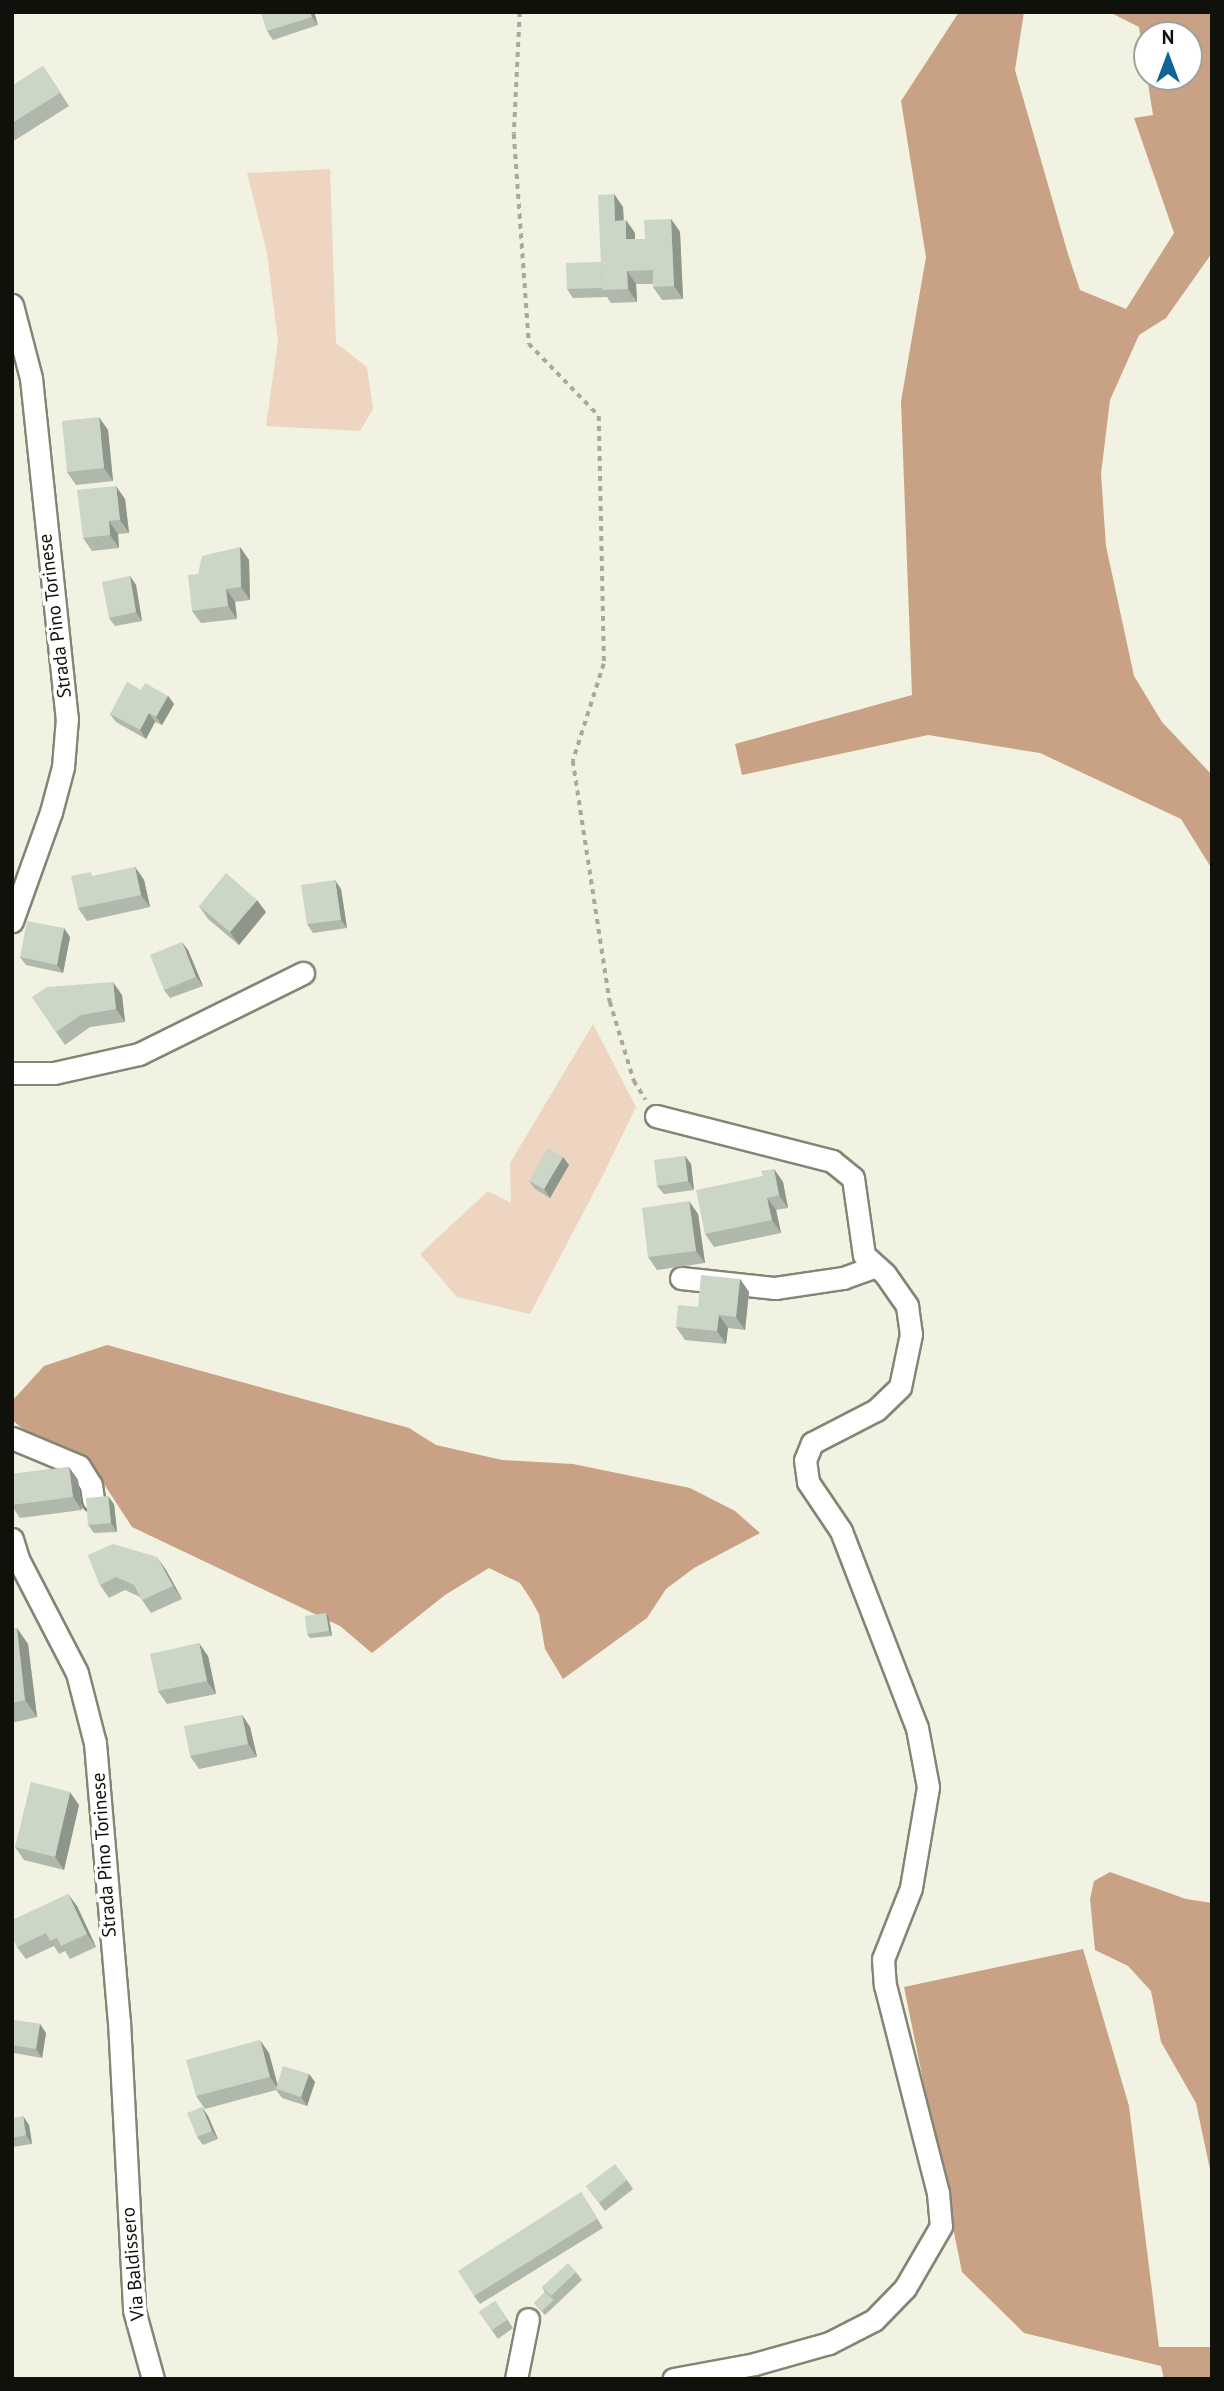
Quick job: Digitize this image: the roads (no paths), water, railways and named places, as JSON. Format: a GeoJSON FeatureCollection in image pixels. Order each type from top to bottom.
{"type":"FeatureCollection","features":[{"type":"Feature","properties":{"kind":"street","name":"Strada Pino Torinese"},"geometry":{"type":"LineString","coordinates":[[12,305],[31,378],[67,718],[63,767],[12,921]]}},
{"type":"Feature","properties":{"kind":"street"},"geometry":{"type":"LineString","coordinates":[[12,1073],[54,1073],[139,1054],[303,973]]}},
{"type":"Feature","properties":{"kind":"street"},"geometry":{"type":"LineString","coordinates":[[656,1116],[832,1161],[853,1178],[864,1255],[907,1306],[911,1334],[900,1387],[876,1410],[812,1443],[805,1460],[808,1482],[841,1531],[917,1728],[928,1787],[911,1888],[883,1959],[884,1985],[938,2193],[941,2226],[905,2288],[874,2320],[829,2343],[755,2364],[673,2379]]}},
{"type":"Feature","properties":{"kind":"street"},"geometry":{"type":"LineString","coordinates":[[681,1278],[775,1288],[842,1278],[876,1266]]}},
{"type":"Feature","properties":{"kind":"street"},"geometry":{"type":"LineString","coordinates":[[12,1438],[79,1466],[91,1485],[93,1500]]}},
{"type":"Feature","properties":{"kind":"street","name":"Strada Pino Torinese"},"geometry":{"type":"LineString","coordinates":[[14,1552],[77,1673],[95,1743],[128,2189]]}},
{"type":"Feature","properties":{"kind":"street","name":"Via Baldissero"},"geometry":{"type":"LineString","coordinates":[[128,2189],[134,2310],[153,2379]]}},
{"type":"Feature","properties":{"kind":"street"},"geometry":{"type":"LineString","coordinates":[[516,2379],[528,2319]]}}]}
